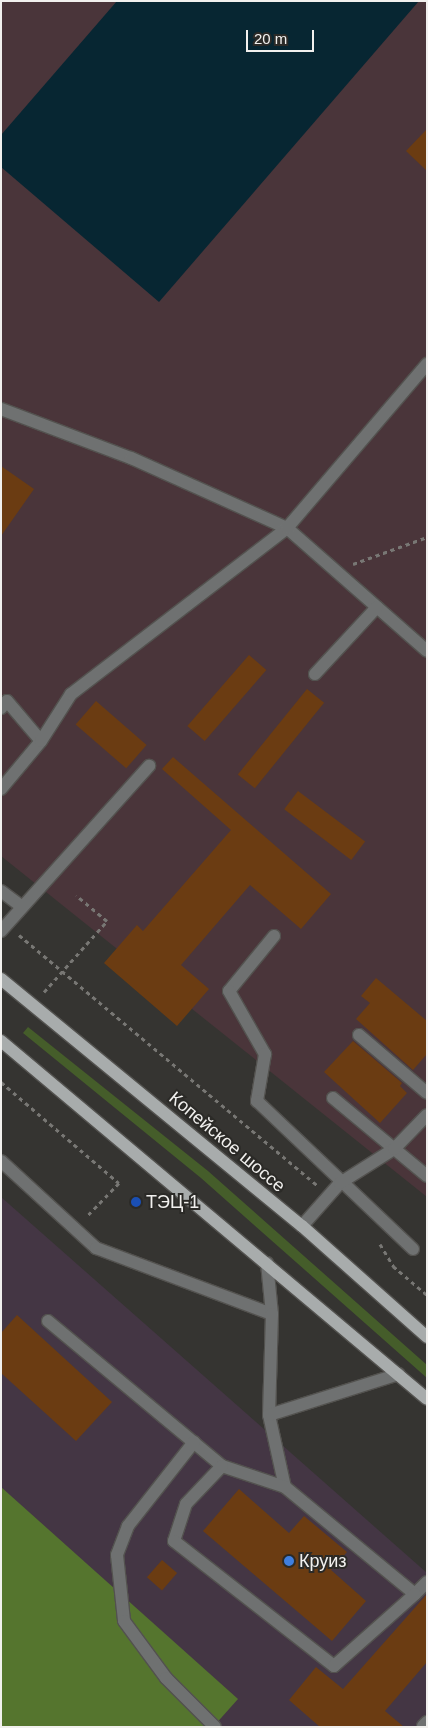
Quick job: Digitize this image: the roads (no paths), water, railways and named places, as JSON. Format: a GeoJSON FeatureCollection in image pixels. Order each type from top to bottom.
{"type":"FeatureCollection","features":[{"type":"Feature","properties":{"kind":"main road","name":"Копейское шоссе"},"geometry":{"type":"LineString","coordinates":[[1,979],[34,1004],[302,1226],[427,1337]]}},
{"type":"Feature","properties":{"kind":"main road"},"geometry":{"type":"LineString","coordinates":[[1,1041],[427,1399]]}},
{"type":"Feature","properties":{"kind":"lane"},"geometry":{"type":"LineString","coordinates":[[1,789],[41,741],[71,694],[287,528],[427,364]]}},
{"type":"Feature","properties":{"kind":"lane"},"geometry":{"type":"LineString","coordinates":[[1,409],[131,458],[287,528],[426,649]]}},
{"type":"Feature","properties":{"kind":"lane"},"geometry":{"type":"LineString","coordinates":[[315,674],[376,607]]}},
{"type":"Feature","properties":{"kind":"lane"},"geometry":{"type":"LineString","coordinates":[[1,708],[7,701],[41,741]]}},
{"type":"Feature","properties":{"kind":"lane"},"geometry":{"type":"LineString","coordinates":[[4,928],[149,766]]}},
{"type":"Feature","properties":{"kind":"lane"},"geometry":{"type":"LineString","coordinates":[[1,891],[22,907]]}},
{"type":"Feature","properties":{"kind":"lane"},"geometry":{"type":"LineString","coordinates":[[274,936],[229,991],[265,1054],[257,1101],[340,1183],[413,1249]]}},
{"type":"Feature","properties":{"kind":"lane"},"geometry":{"type":"LineString","coordinates":[[359,1035],[427,1093]]}},
{"type":"Feature","properties":{"kind":"lane"},"geometry":{"type":"LineString","coordinates":[[333,1098],[427,1176]]}},
{"type":"Feature","properties":{"kind":"lane"},"geometry":{"type":"LineString","coordinates":[[302,1226],[340,1183],[394,1149],[427,1116]]}},
{"type":"Feature","properties":{"kind":"lane"},"geometry":{"type":"LineString","coordinates":[[1,1160],[96,1248],[272,1314]]}},
{"type":"Feature","properties":{"kind":"lane"},"geometry":{"type":"LineString","coordinates":[[267,1263],[272,1314],[269,1416],[285,1487]]}},
{"type":"Feature","properties":{"kind":"lane"},"geometry":{"type":"LineString","coordinates":[[48,1321],[222,1466],[285,1487],[415,1594]]}},
{"type":"Feature","properties":{"kind":"lane"},"geometry":{"type":"LineString","coordinates":[[269,1416],[399,1374]]}},
{"type":"Feature","properties":{"kind":"lane"},"geometry":{"type":"LineString","coordinates":[[194,1442],[128,1526],[116,1555],[124,1621],[166,1678],[215,1727]]}},
{"type":"Feature","properties":{"kind":"lane"},"geometry":{"type":"LineString","coordinates":[[222,1466],[186,1504],[174,1541],[334,1666],[427,1582]]}},
{"type":"Feature","properties":{"kind":"water"},"geometry":{"type":"Polygon","coordinates":[[[117,1],[419,1],[159,302],[1,167],[1,135],[117,1]]]}},
{"type":"Feature","properties":{"kind":"place","name":"ТЭЦ-1"},"geometry":{"type":"Point","coordinates":[136,1202]}},
{"type":"Feature","properties":{"kind":"place","name":"Круиз"},"geometry":{"type":"Point","coordinates":[289,1561]}}]}
